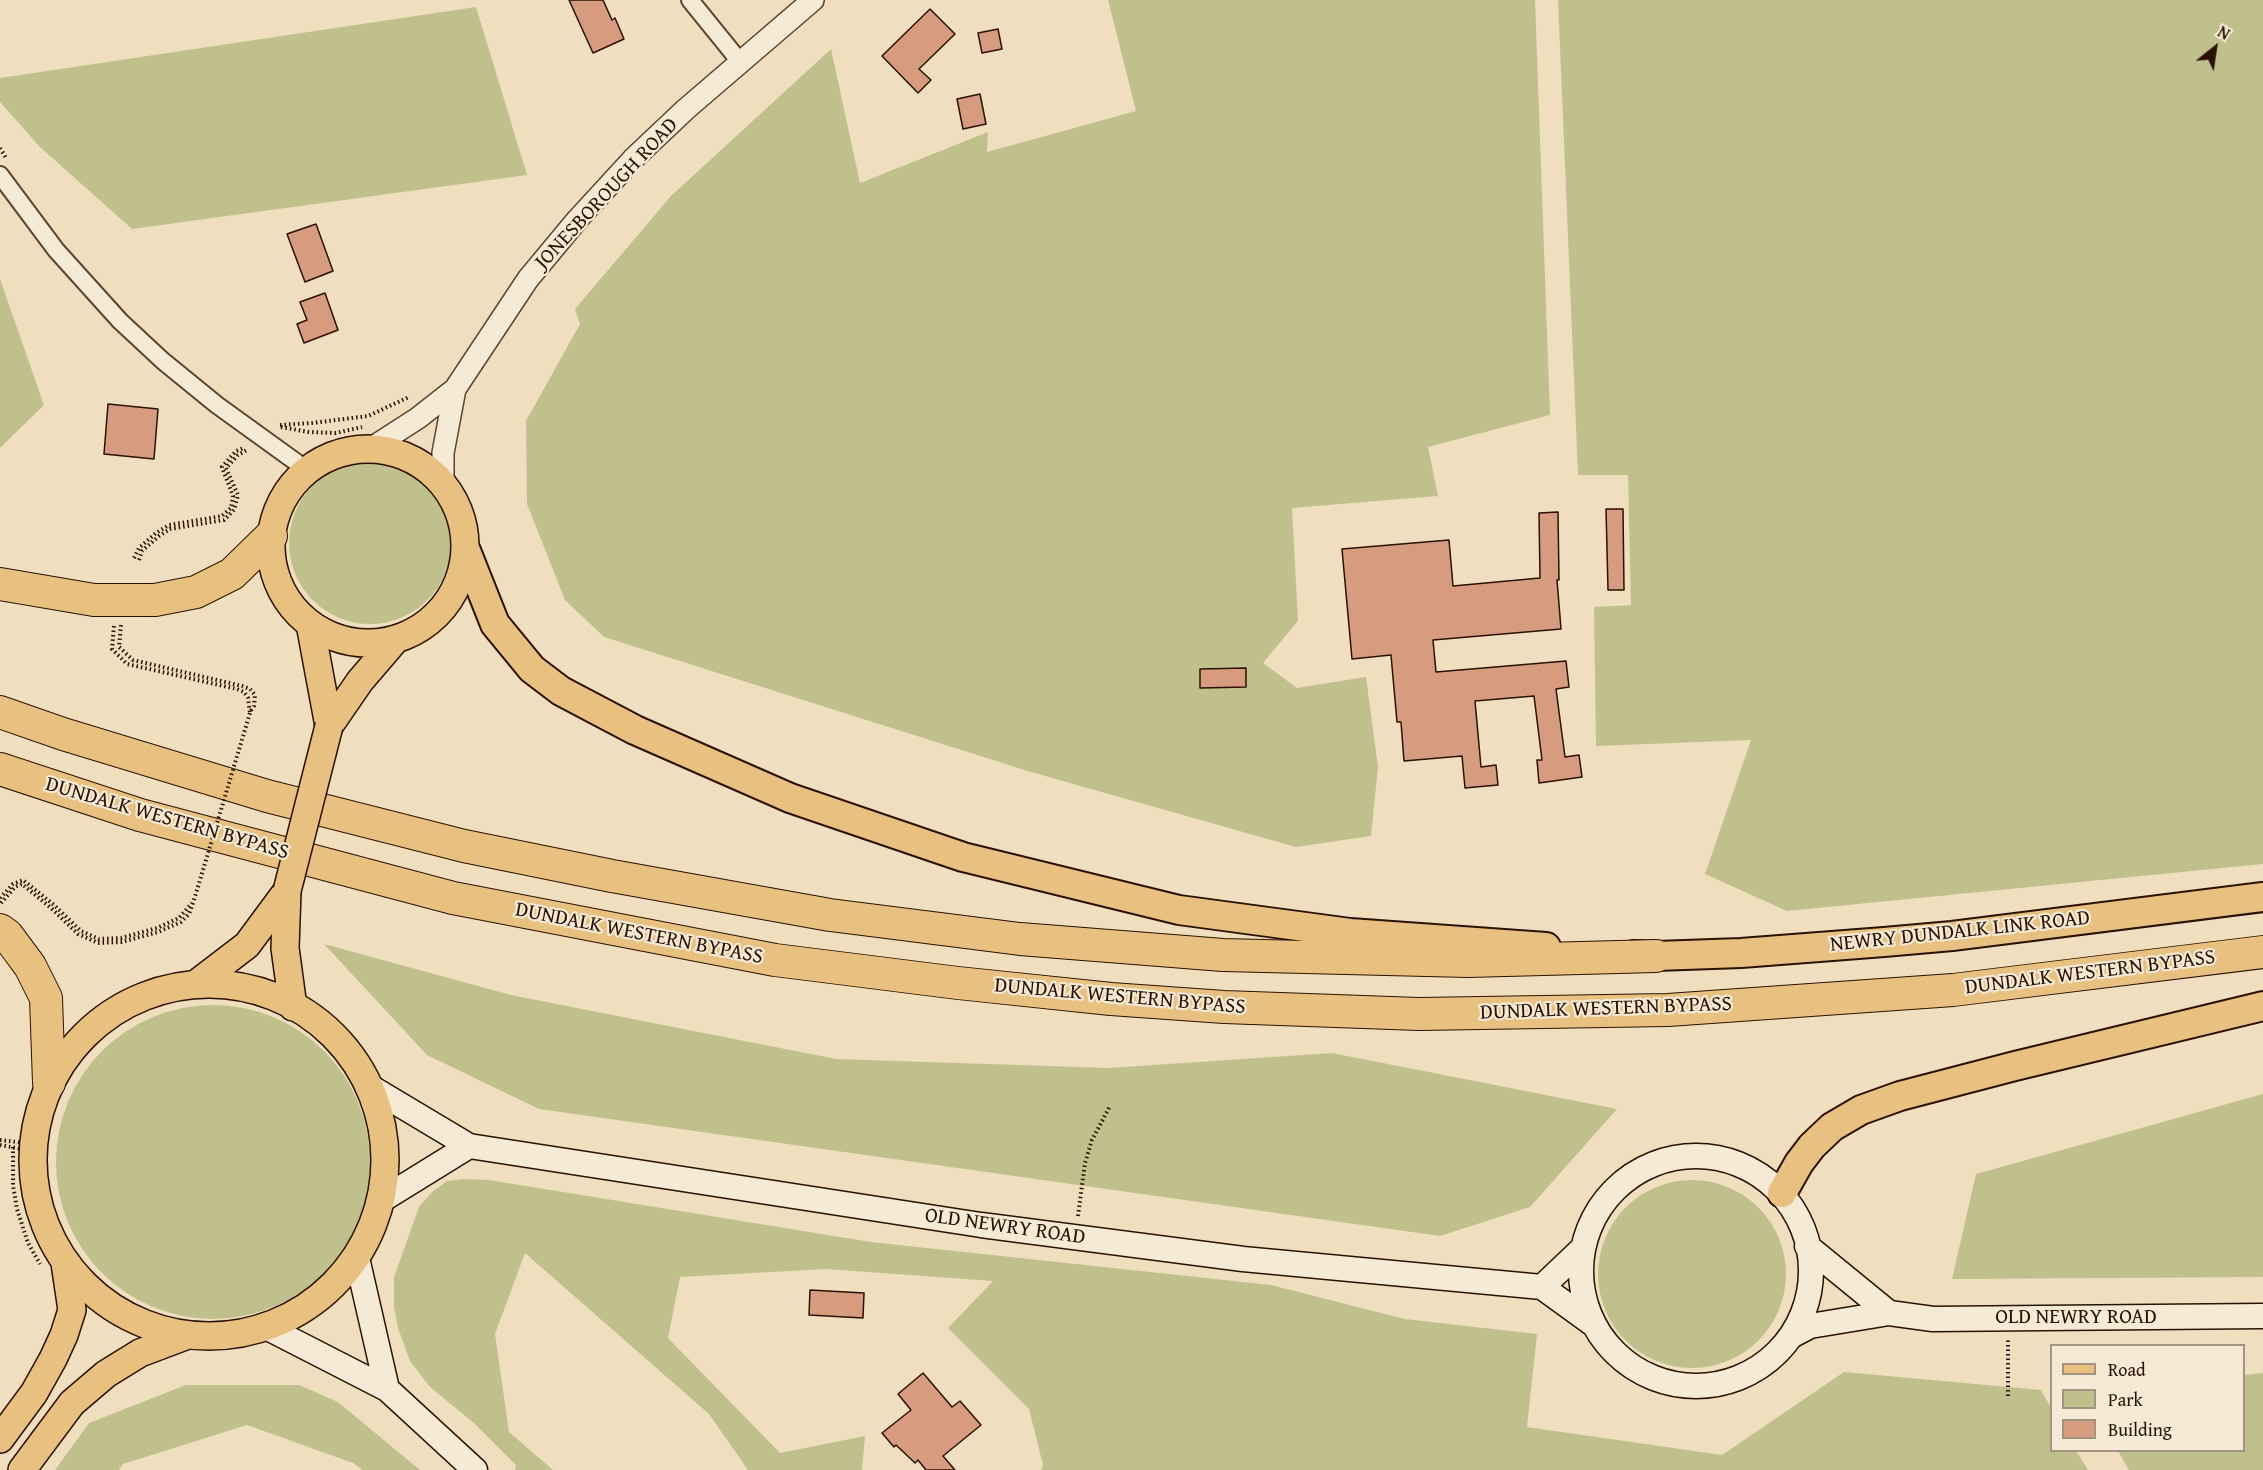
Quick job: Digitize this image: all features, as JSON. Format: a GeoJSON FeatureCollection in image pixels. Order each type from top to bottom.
{"type":"FeatureCollection","features":[{"type":"Feature","properties":{"kind":"highway"},"geometry":{"type":"LineString","coordinates":[[0,584],[94,600],[155,600],[196,592],[232,574],[271,536]]}},
{"type":"Feature","properties":{"kind":"highway","name":"NEWRY DUNDALK LINK ROAD"},"geometry":{"type":"LineString","coordinates":[[466,551],[495,624],[532,669],[561,691],[635,730],[790,798],[963,857],[1179,910],[1350,933],[1656,956],[1741,953],[1929,938],[2263,897]]}},
{"type":"Feature","properties":{"kind":"highway"},"geometry":{"type":"LineString","coordinates":[[0,712],[63,734],[267,796],[464,846],[612,876],[830,915],[1020,939],[1223,955],[1468,960],[1656,956]]}},
{"type":"Feature","properties":{"kind":"highway","name":"DUNDALK WESTERN BYPASS"},"geometry":{"type":"LineString","coordinates":[[0,769],[140,815],[453,898],[775,960],[1111,999],[1224,1007],[1419,1014],[1668,1010],[1953,990],[2263,952]]}},
{"type":"Feature","properties":{"kind":"highway"},"geometry":{"type":"LineString","coordinates":[[0,910],[7,935],[30,966],[46,998],[50,1083]]}},
{"type":"Feature","properties":{"kind":"highway"},"geometry":{"type":"LineString","coordinates":[[1782,1193],[1812,1146],[1833,1127],[1861,1110],[1900,1096],[2015,1066],[2263,1006]]}},
{"type":"Feature","properties":{"kind":"main road"},"geometry":{"type":"LineString","coordinates":[[371,437],[391,451],[427,468],[443,484],[455,501],[463,522],[466,551],[462,572],[445,606],[415,631],[396,639],[376,643],[346,640],[327,634],[310,624],[292,606],[278,584],[273,567],[271,536],[276,513],[288,490],[307,470],[337,453],[356,449],[371,437]]}},
{"type":"Feature","properties":{"kind":"main road"},"geometry":{"type":"LineString","coordinates":[[310,624],[329,726]]}},
{"type":"Feature","properties":{"kind":"main road"},"geometry":{"type":"LineString","coordinates":[[293,1007],[285,948],[287,891],[329,726],[360,681],[396,639]]}},
{"type":"Feature","properties":{"kind":"main road"},"geometry":{"type":"LineString","coordinates":[[196,984],[247,945],[287,891]]}},
{"type":"Feature","properties":{"kind":"main road"},"geometry":{"type":"LineString","coordinates":[[0,1439],[34,1393],[53,1359],[72,1310],[54,1265],[37,1203],[26,1147],[50,1083],[83,1036],[114,1011],[148,994],[196,984],[258,990],[315,1019],[354,1058],[378,1106],[385,1139],[386,1179],[373,1229],[357,1258],[312,1305],[267,1328],[221,1337],[185,1336],[129,1318],[54,1265]]}},
{"type":"Feature","properties":{"kind":"main road","name":"OLD NEWRY ROAD"},"geometry":{"type":"LineString","coordinates":[[367,1085],[470,1146],[1075,1237],[1243,1259],[1542,1287]]}},
{"type":"Feature","properties":{"kind":"main road"},"geometry":{"type":"LineString","coordinates":[[380,1201],[470,1146]]}},
{"type":"Feature","properties":{"kind":"main road"},"geometry":{"type":"LineString","coordinates":[[1582,1249],[1542,1287],[1593,1324],[1617,1356],[1651,1378],[1690,1387],[1730,1382],[1756,1369],[1765,1364],[1793,1335],[1809,1298],[1811,1261],[1802,1225],[1782,1193],[1753,1171],[1719,1158],[1682,1156],[1647,1166],[1617,1186],[1594,1215],[1582,1249],[1581,1286],[1593,1324]]}},
{"type":"Feature","properties":{"kind":"main road"},"geometry":{"type":"LineString","coordinates":[[1807,1246],[1889,1313]]}},
{"type":"Feature","properties":{"kind":"main road"},"geometry":{"type":"LineString","coordinates":[[357,1258],[387,1389]]}},
{"type":"Feature","properties":{"kind":"main road","name":"OLD NEWRY ROAD"},"geometry":{"type":"LineString","coordinates":[[1793,1335],[1810,1326],[1889,1313],[1934,1318],[2263,1316]]}},
{"type":"Feature","properties":{"kind":"main road"},"geometry":{"type":"LineString","coordinates":[[267,1328],[387,1389],[476,1470]]}},
{"type":"Feature","properties":{"kind":"main road"},"geometry":{"type":"LineString","coordinates":[[22,1470],[72,1403],[106,1374],[140,1353],[185,1336]]}},
{"type":"Feature","properties":{"kind":"street"},"geometry":{"type":"LineString","coordinates":[[690,0],[741,63]]}},
{"type":"Feature","properties":{"kind":"street","name":"JONESBOROUGH ROAD"},"geometry":{"type":"LineString","coordinates":[[371,437],[418,418],[455,389],[528,279],[577,220],[633,159],[686,109],[813,0]]}},
{"type":"Feature","properties":{"kind":"street"},"geometry":{"type":"LineString","coordinates":[[5,169],[56,250],[120,321],[172,369],[217,405],[307,470]]}},
{"type":"Feature","properties":{"kind":"street","name":"JONESBOROUGH ROAD"},"geometry":{"type":"LineString","coordinates":[[443,484],[443,453],[455,389]]}},
{"type":"Feature","properties":{"kind":"path"},"geometry":{"type":"LineString","coordinates":[[0,148],[5,169]]}},
{"type":"Feature","properties":{"kind":"path"},"geometry":{"type":"LineString","coordinates":[[371,437],[289,430],[276,425],[368,416],[415,392]]}},
{"type":"Feature","properties":{"kind":"path"},"geometry":{"type":"LineString","coordinates":[[136,559],[159,536],[170,529],[224,520],[234,510],[238,495],[226,468],[238,455],[265,439]]}},
{"type":"Feature","properties":{"kind":"path"},"geometry":{"type":"LineString","coordinates":[[117,617],[112,648],[127,664],[237,689],[244,692],[248,698],[250,713]]}},
{"type":"Feature","properties":{"kind":"path"},"geometry":{"type":"LineString","coordinates":[[0,910],[13,884],[22,880],[40,893],[81,931],[99,939],[121,938],[157,928],[178,918],[194,900],[254,706],[255,696],[249,689],[242,686],[133,660],[119,647],[123,619]]}},
{"type":"Feature","properties":{"kind":"path"},"geometry":{"type":"LineString","coordinates":[[1075,1237],[1085,1163],[1092,1140],[1110,1106]]}},
{"type":"Feature","properties":{"kind":"path"},"geometry":{"type":"LineString","coordinates":[[0,1140],[26,1147]]}},
{"type":"Feature","properties":{"kind":"path"},"geometry":{"type":"LineString","coordinates":[[0,1145],[26,1147]]}},
{"type":"Feature","properties":{"kind":"path"},"geometry":{"type":"LineString","coordinates":[[26,1147],[13,1185],[17,1209],[28,1243],[54,1265]]}},
{"type":"Feature","properties":{"kind":"path"},"geometry":{"type":"LineString","coordinates":[[2008,1318],[2008,1396]]}},
{"type":"Feature","properties":{"kind":"green space"},"geometry":{"type":"Polygon","coordinates":[[[1108,0],[1535,0],[1550,415],[1428,447],[1438,496],[1292,508],[1298,621],[1263,663],[1297,688],[1366,677],[1378,767],[1371,836],[1296,847],[1031,772],[604,637],[565,600],[527,504],[526,421],[580,324],[575,309],[671,196],[831,49],[860,183],[988,132],[987,152],[1136,111],[1108,0]]]}},
{"type":"Feature","properties":{"kind":"green space"},"geometry":{"type":"Polygon","coordinates":[[[1558,0],[2263,0],[2263,864],[1787,911],[1705,874],[1751,740],[1596,746],[1594,607],[1631,605],[1628,475],[1578,475],[1558,0]]]}},
{"type":"Feature","properties":{"kind":"green space"},"geometry":{"type":"Polygon","coordinates":[[[476,7],[527,175],[132,229],[40,147],[0,102],[0,78],[476,7]]]}},
{"type":"Feature","properties":{"kind":"green space"},"geometry":{"type":"Polygon","coordinates":[[[0,279],[44,405],[0,448],[0,279]]]}},
{"type":"Feature","properties":{"kind":"green space"},"geometry":{"type":"Polygon","coordinates":[[[370,462],[386,463],[401,468],[427,486],[445,512],[450,527],[450,559],[445,574],[427,600],[401,618],[386,623],[370,624],[354,623],[339,618],[313,600],[295,574],[290,559],[289,543],[290,527],[295,512],[313,486],[339,468],[354,463],[370,462]]]}},
{"type":"Feature","properties":{"kind":"green space"},"geometry":{"type":"Polygon","coordinates":[[[324,944],[511,995],[836,1059],[1109,1068],[1332,1053],[1617,1109],[1530,1207],[1440,1236],[539,1109],[427,1055],[324,944]]]}},
{"type":"Feature","properties":{"kind":"green space"},"geometry":{"type":"Polygon","coordinates":[[[198,1005],[228,1005],[259,1011],[287,1023],[313,1040],[335,1062],[352,1088],[364,1116],[370,1147],[370,1177],[364,1208],[352,1236],[335,1262],[313,1284],[287,1301],[259,1313],[228,1319],[198,1319],[167,1313],[139,1301],[113,1284],[91,1262],[74,1236],[62,1208],[56,1177],[56,1147],[62,1116],[74,1088],[91,1062],[113,1040],[139,1023],[167,1011],[198,1005]]]}},
{"type":"Feature","properties":{"kind":"green space"},"geometry":{"type":"Polygon","coordinates":[[[2263,1094],[2263,1277],[1952,1279],[1976,1174],[2263,1094]]]}},
{"type":"Feature","properties":{"kind":"green space"},"geometry":{"type":"Polygon","coordinates":[[[489,1180],[871,1242],[1271,1285],[1405,1319],[1537,1334],[1527,1427],[1722,1455],[1844,1372],[2041,1390],[2050,1406],[2050,1452],[2077,1452],[2088,1470],[1041,1470],[1043,1465],[1029,1409],[948,1328],[993,1281],[826,1269],[680,1277],[668,1338],[780,1453],[865,1436],[862,1470],[748,1470],[709,1414],[525,1253],[495,1334],[509,1432],[553,1470],[515,1470],[516,1465],[474,1423],[430,1387],[410,1361],[398,1328],[394,1307],[394,1277],[419,1207],[432,1192],[447,1181],[489,1180]]]}},
{"type":"Feature","properties":{"kind":"green space"},"geometry":{"type":"Polygon","coordinates":[[[1692,1180],[1728,1187],[1744,1196],[1758,1208],[1770,1222],[1779,1238],[1786,1274],[1779,1310],[1770,1326],[1758,1340],[1744,1352],[1728,1361],[1692,1368],[1656,1361],[1640,1352],[1626,1340],[1614,1326],[1605,1310],[1598,1274],[1605,1238],[1614,1222],[1626,1208],[1640,1196],[1656,1187],[1692,1180]]]}},
{"type":"Feature","properties":{"kind":"green space"},"geometry":{"type":"Polygon","coordinates":[[[2263,1373],[2263,1470],[2129,1470],[2119,1452],[2245,1452],[2245,1375],[2263,1373]]]}},
{"type":"Feature","properties":{"kind":"green space"},"geometry":{"type":"Polygon","coordinates":[[[186,1385],[299,1385],[338,1402],[420,1470],[363,1470],[353,1463],[247,1425],[123,1464],[119,1470],[55,1470],[89,1423],[186,1385]]]}},
{"type":"Feature","properties":{"kind":"building"},"geometry":{"type":"Polygon","coordinates":[[[569,0],[603,0],[612,20],[615,18],[624,39],[593,53],[569,0]]]}},
{"type":"Feature","properties":{"kind":"building"},"geometry":{"type":"Polygon","coordinates":[[[930,9],[955,34],[919,69],[931,80],[918,93],[882,56],[930,9]]]}},
{"type":"Feature","properties":{"kind":"building"},"geometry":{"type":"Polygon","coordinates":[[[998,29],[1002,49],[982,53],[978,33],[998,29]]]}},
{"type":"Feature","properties":{"kind":"building"},"geometry":{"type":"Polygon","coordinates":[[[980,94],[986,124],[963,129],[957,99],[980,94]]]}},
{"type":"Feature","properties":{"kind":"building"},"geometry":{"type":"Polygon","coordinates":[[[316,224],[333,271],[305,282],[287,234],[316,224]]]}},
{"type":"Feature","properties":{"kind":"building"},"geometry":{"type":"Polygon","coordinates":[[[325,293],[338,330],[304,343],[297,324],[307,320],[300,302],[325,293]]]}},
{"type":"Feature","properties":{"kind":"building"},"geometry":{"type":"Polygon","coordinates":[[[108,404],[158,409],[154,459],[104,454],[108,404]]]}},
{"type":"Feature","properties":{"kind":"building"},"geometry":{"type":"Polygon","coordinates":[[[1606,509],[1623,509],[1624,590],[1608,590],[1606,509]]]}},
{"type":"Feature","properties":{"kind":"building"},"geometry":{"type":"Polygon","coordinates":[[[1558,512],[1559,580],[1557,580],[1561,629],[1433,640],[1436,672],[1566,661],[1569,687],[1556,689],[1565,757],[1579,755],[1582,777],[1539,783],[1537,760],[1542,760],[1534,696],[1475,701],[1481,767],[1496,765],[1498,785],[1465,788],[1462,756],[1404,761],[1401,722],[1397,722],[1391,655],[1352,659],[1342,549],[1449,540],[1453,586],[1540,578],[1539,513],[1558,512]]]}},
{"type":"Feature","properties":{"kind":"building"},"geometry":{"type":"Polygon","coordinates":[[[1246,668],[1246,687],[1200,688],[1200,669],[1246,668]]]}},
{"type":"Feature","properties":{"kind":"building"},"geometry":{"type":"Polygon","coordinates":[[[810,1290],[864,1293],[863,1318],[809,1315],[810,1290]]]}},
{"type":"Feature","properties":{"kind":"building"},"geometry":{"type":"Polygon","coordinates":[[[923,1373],[952,1407],[960,1401],[981,1425],[943,1456],[955,1470],[926,1470],[918,1460],[915,1463],[896,1445],[894,1447],[882,1433],[911,1410],[898,1394],[923,1373]]]}}]}
